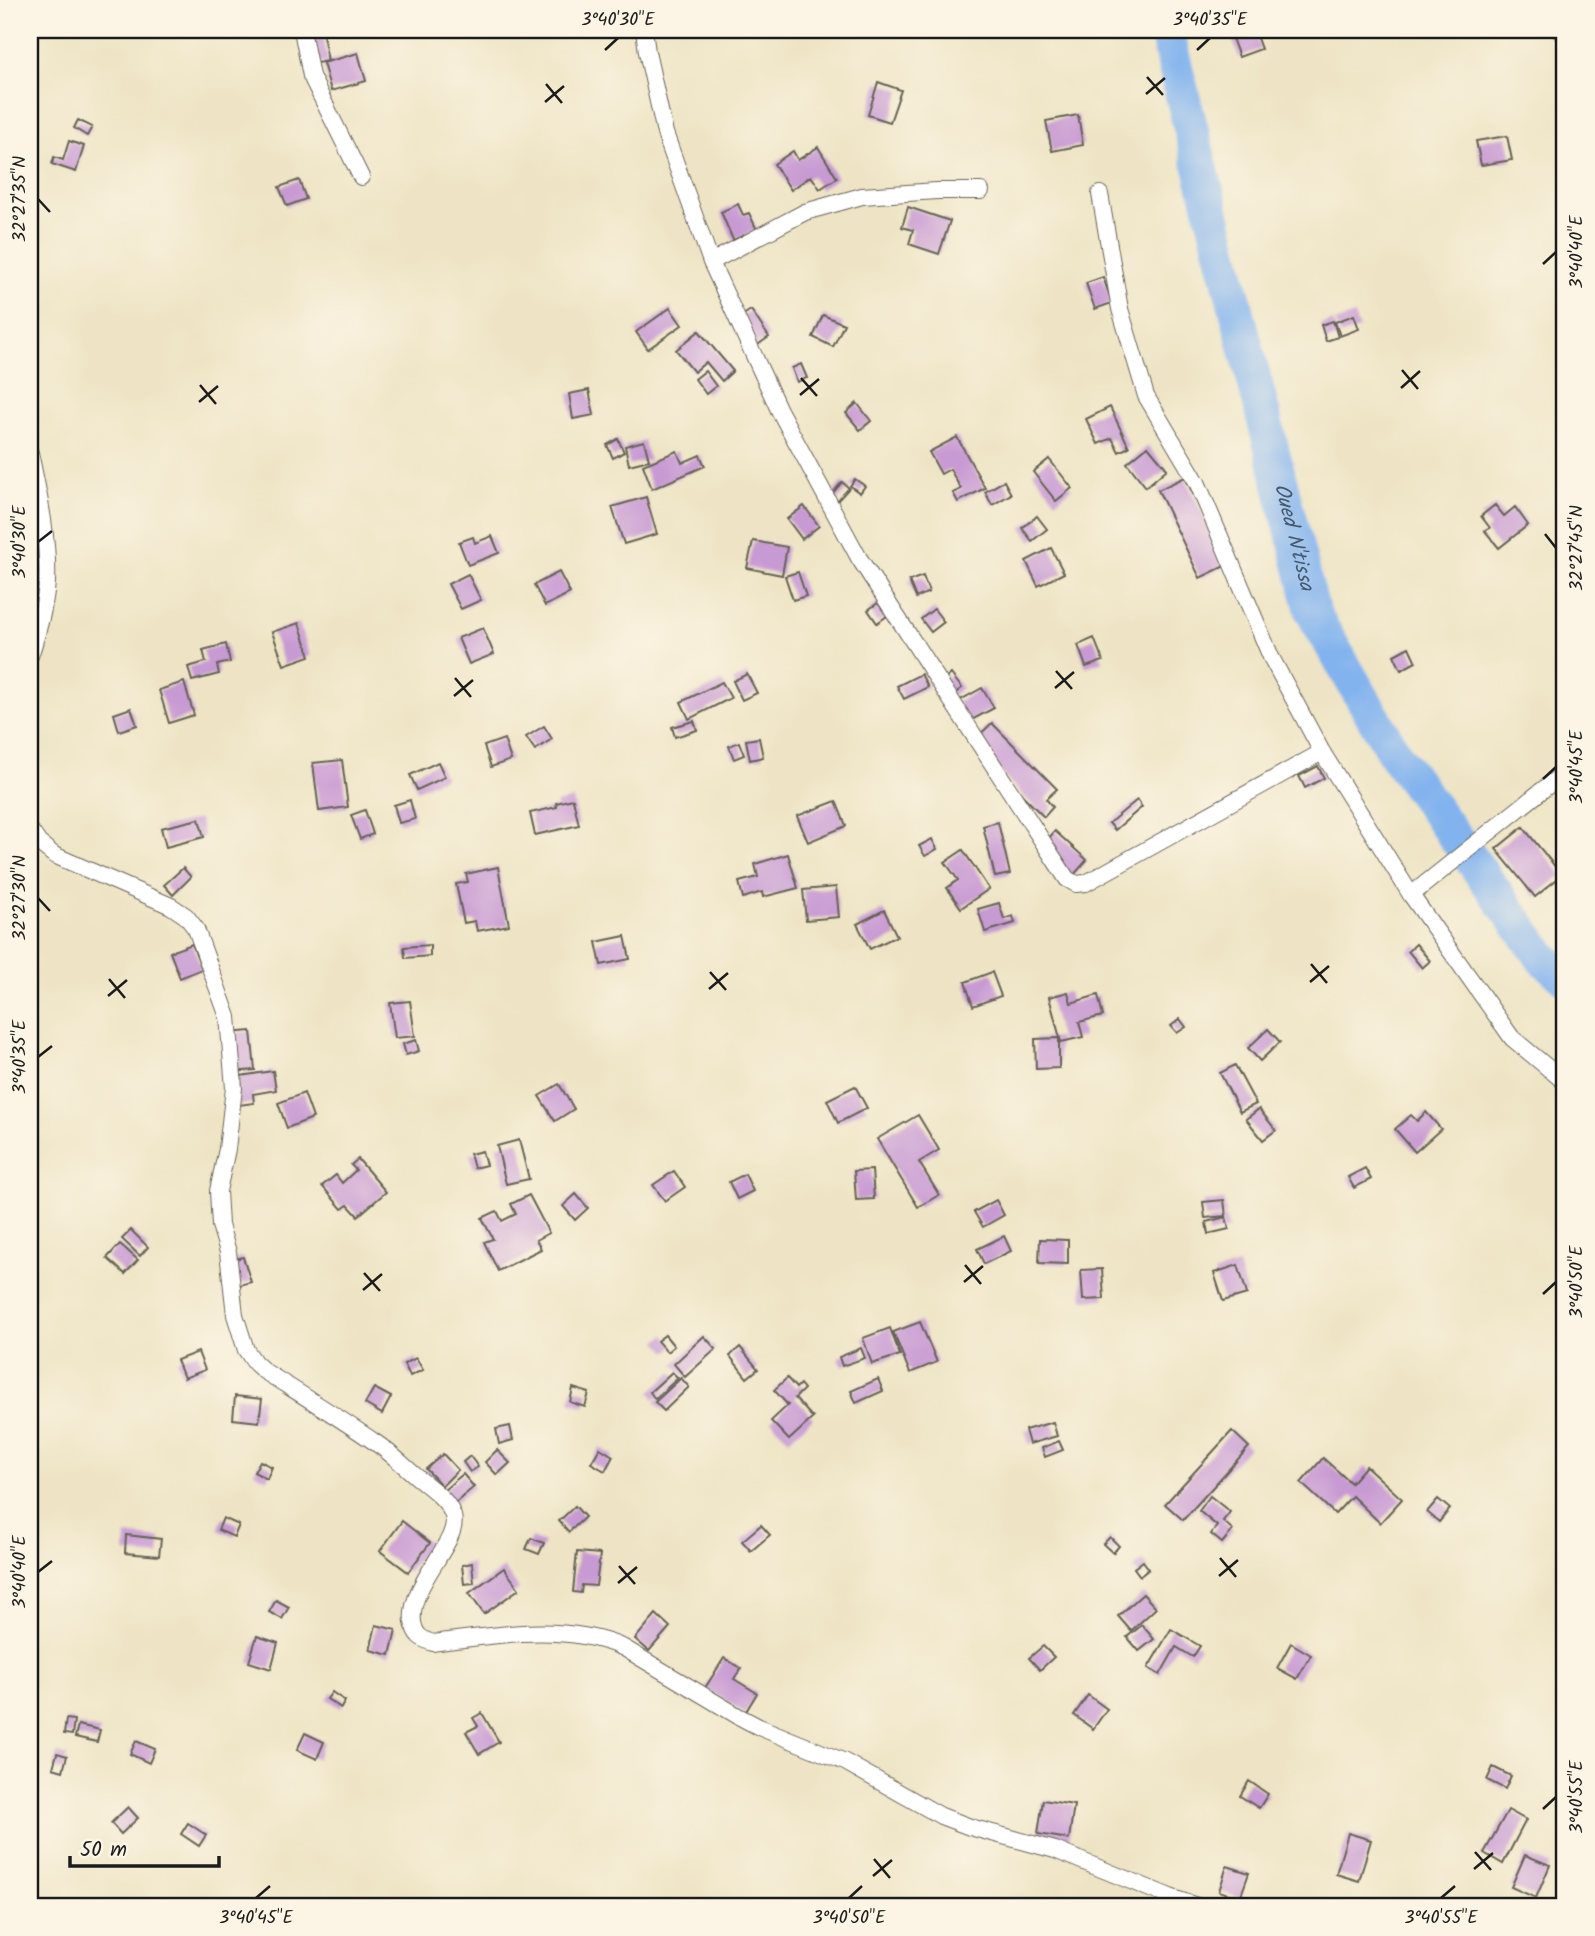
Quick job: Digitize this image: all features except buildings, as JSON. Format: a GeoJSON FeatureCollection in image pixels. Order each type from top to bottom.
{"type":"FeatureCollection","features":[{"type":"Feature","properties":{"kind":"street"},"geometry":{"type":"LineString","coordinates":[[302,30],[311,76],[361,177]]}},
{"type":"Feature","properties":{"kind":"street"},"geometry":{"type":"LineString","coordinates":[[644,30],[664,133],[727,301],[779,410],[859,558],[1067,879],[1076,884],[1086,883],[1322,752]]}},
{"type":"Feature","properties":{"kind":"street"},"geometry":{"type":"LineString","coordinates":[[1559,30],[1565,35]]}},
{"type":"Feature","properties":{"kind":"street"},"geometry":{"type":"LineString","coordinates":[[711,262],[805,212],[862,196],[981,191]]}},
{"type":"Feature","properties":{"kind":"street"},"geometry":{"type":"LineString","coordinates":[[1100,194],[1119,309],[1146,397],[1197,482],[1271,657],[1322,752],[1411,895],[1512,1038],[1565,1082]]}},
{"type":"Feature","properties":{"kind":"street"},"geometry":{"type":"LineString","coordinates":[[30,453],[39,497],[47,582],[40,624],[30,656]]}},
{"type":"Feature","properties":{"kind":"street"},"geometry":{"type":"LineString","coordinates":[[1411,895],[1565,772]]}},
{"type":"Feature","properties":{"kind":"street"},"geometry":{"type":"LineString","coordinates":[[30,830],[39,843],[54,855],[172,906],[186,916],[197,929],[228,1017],[234,1088],[227,1149],[218,1191],[220,1226],[228,1252],[235,1315],[246,1350],[264,1371],[378,1444],[443,1498],[453,1515],[454,1527],[415,1599],[412,1614],[414,1630],[422,1640],[433,1643],[502,1634],[552,1632],[607,1641],[624,1648],[738,1716],[845,1762],[941,1816],[970,1827],[1055,1850],[1197,1906]]}},
{"type":"Feature","properties":{"kind":"waterway","name":"Oued N'tissa"},"geometry":{"type":"LineString","coordinates":[[1166,30],[1313,613],[1396,756],[1543,958],[1565,978]]}}]}
